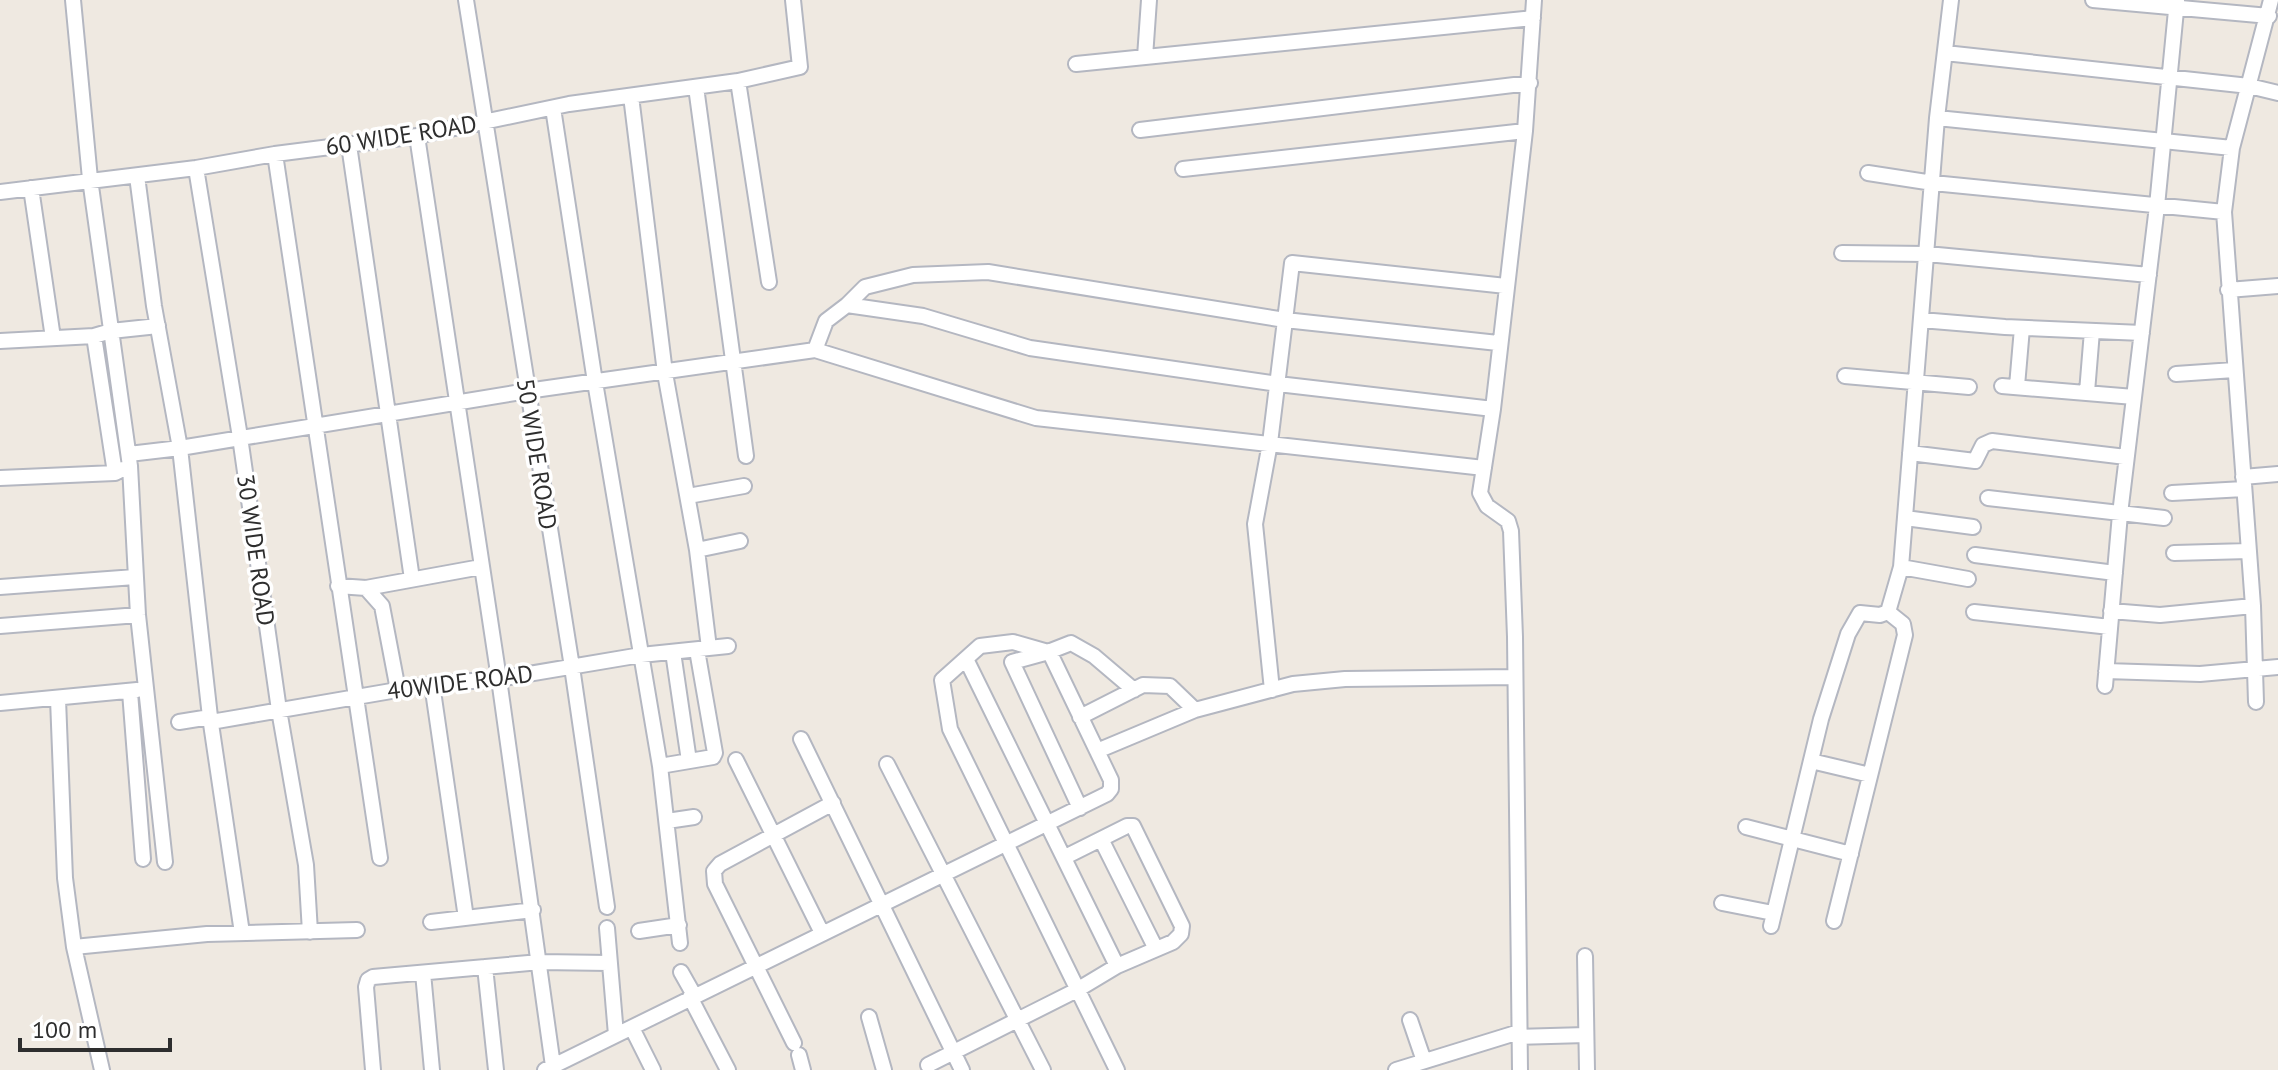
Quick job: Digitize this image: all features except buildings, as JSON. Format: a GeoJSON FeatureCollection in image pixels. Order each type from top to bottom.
{"type":"FeatureCollection","features":[{"type":"Feature","properties":{"kind":"street"},"geometry":{"type":"LineString","coordinates":[[73,0],[90,179],[129,460],[138,615],[165,862]]}},
{"type":"Feature","properties":{"kind":"street","name":"50 WIDE ROAD"},"geometry":{"type":"LineString","coordinates":[[466,0],[607,907]]}},
{"type":"Feature","properties":{"kind":"street"},"geometry":{"type":"LineString","coordinates":[[794,3],[810,0]]}},
{"type":"Feature","properties":{"kind":"street"},"geometry":{"type":"LineString","coordinates":[[1145,57],[1149,0]]}},
{"type":"Feature","properties":{"kind":"street"},"geometry":{"type":"LineString","coordinates":[[1520,1070],[1511,531],[1508,521],[1487,506],[1480,493],[1493,409],[1498,343],[1525,131],[1534,0]]}},
{"type":"Feature","properties":{"kind":"street"},"geometry":{"type":"LineString","coordinates":[[1888,612],[1901,567],[1937,118],[1951,0]]}},
{"type":"Feature","properties":{"kind":"street"},"geometry":{"type":"LineString","coordinates":[[2093,0],[2176,4],[2269,16]]}},
{"type":"Feature","properties":{"kind":"street"},"geometry":{"type":"LineString","coordinates":[[2256,702],[2253,606],[2224,212],[2232,148],[2271,0]]}},
{"type":"Feature","properties":{"kind":"street","name":"60 WIDE ROAD"},"geometry":{"type":"LineString","coordinates":[[0,192],[417,136],[553,108],[738,81],[800,67],[794,3]]}},
{"type":"Feature","properties":{"kind":"street"},"geometry":{"type":"LineString","coordinates":[[2176,4],[2157,206],[2120,514],[2106,678],[2278,667]]}},
{"type":"Feature","properties":{"kind":"street"},"geometry":{"type":"LineString","coordinates":[[1076,64],[1533,18]]}},
{"type":"Feature","properties":{"kind":"street"},"geometry":{"type":"LineString","coordinates":[[1945,53],[2249,86],[2278,93]]}},
{"type":"Feature","properties":{"kind":"street"},"geometry":{"type":"LineString","coordinates":[[738,81],[769,282]]}},
{"type":"Feature","properties":{"kind":"street"},"geometry":{"type":"LineString","coordinates":[[1140,130],[1530,83]]}},
{"type":"Feature","properties":{"kind":"street"},"geometry":{"type":"LineString","coordinates":[[696,87],[746,456]]}},
{"type":"Feature","properties":{"kind":"street"},"geometry":{"type":"LineString","coordinates":[[631,96],[665,373],[697,550],[703,649],[715,753],[713,757],[660,766]]}},
{"type":"Feature","properties":{"kind":"street"},"geometry":{"type":"LineString","coordinates":[[553,108],[595,382],[660,766],[680,943]]}},
{"type":"Feature","properties":{"kind":"street"},"geometry":{"type":"LineString","coordinates":[[1937,118],[2232,148]]}},
{"type":"Feature","properties":{"kind":"street"},"geometry":{"type":"LineString","coordinates":[[1183,169],[1525,131]]}},
{"type":"Feature","properties":{"kind":"street"},"geometry":{"type":"LineString","coordinates":[[417,136],[533,910],[548,1068],[572,1064],[616,1035],[692,996],[757,966],[882,903],[1005,843],[1080,808],[1111,789],[1111,780],[1048,652],[1013,642],[980,646],[942,680],[950,729],[1005,843],[1117,1070]]}},
{"type":"Feature","properties":{"kind":"street"},"geometry":{"type":"LineString","coordinates":[[349,145],[412,579]]}},
{"type":"Feature","properties":{"kind":"street"},"geometry":{"type":"LineString","coordinates":[[275,154],[380,858]]}},
{"type":"Feature","properties":{"kind":"street","name":"30 WIDE ROAD"},"geometry":{"type":"LineString","coordinates":[[196,168],[240,437],[279,710],[306,865],[310,932]]}},
{"type":"Feature","properties":{"kind":"street"},"geometry":{"type":"LineString","coordinates":[[1868,173],[1933,183],[2224,212]]}},
{"type":"Feature","properties":{"kind":"street"},"geometry":{"type":"LineString","coordinates":[[137,176],[158,326],[180,448],[211,720],[242,933]]}},
{"type":"Feature","properties":{"kind":"street"},"geometry":{"type":"LineString","coordinates":[[31,188],[53,338]]}},
{"type":"Feature","properties":{"kind":"street"},"geometry":{"type":"LineString","coordinates":[[1842,253],[1927,254],[2149,275]]}},
{"type":"Feature","properties":{"kind":"street"},"geometry":{"type":"LineString","coordinates":[[1272,690],[1255,524],[1270,443],[1292,263],[1506,286]]}},
{"type":"Feature","properties":{"kind":"street"},"geometry":{"type":"LineString","coordinates":[[815,350],[826,321],[865,287],[913,275],[988,272],[1285,320],[1498,343]]}},
{"type":"Feature","properties":{"kind":"street"},"geometry":{"type":"LineString","coordinates":[[2228,290],[2278,286]]}},
{"type":"Feature","properties":{"kind":"street"},"geometry":{"type":"LineString","coordinates":[[847,305],[923,316],[1030,348],[1278,384],[1493,409]]}},
{"type":"Feature","properties":{"kind":"street"},"geometry":{"type":"LineString","coordinates":[[1921,320],[2142,333]]}},
{"type":"Feature","properties":{"kind":"street"},"geometry":{"type":"LineString","coordinates":[[0,341],[94,336],[158,326]]}},
{"type":"Feature","properties":{"kind":"street"},"geometry":{"type":"LineString","coordinates":[[2017,386],[2022,328]]}},
{"type":"Feature","properties":{"kind":"street"},"geometry":{"type":"LineString","coordinates":[[2087,392],[2092,331]]}},
{"type":"Feature","properties":{"kind":"street"},"geometry":{"type":"LineString","coordinates":[[94,336],[115,473]]}},
{"type":"Feature","properties":{"kind":"street"},"geometry":{"type":"LineString","coordinates":[[0,478],[115,473],[129,460],[240,437],[527,391],[815,350],[1036,418],[1484,468]]}},
{"type":"Feature","properties":{"kind":"street"},"geometry":{"type":"LineString","coordinates":[[2176,374],[2234,370]]}},
{"type":"Feature","properties":{"kind":"street"},"geometry":{"type":"LineString","coordinates":[[1845,376],[1969,387]]}},
{"type":"Feature","properties":{"kind":"street"},"geometry":{"type":"LineString","coordinates":[[2002,386],[2134,397]]}},
{"type":"Feature","properties":{"kind":"street"},"geometry":{"type":"LineString","coordinates":[[1910,453],[1975,461],[1983,445],[1992,441],[2126,457]]}},
{"type":"Feature","properties":{"kind":"street"},"geometry":{"type":"LineString","coordinates":[[2172,493],[2244,483],[2278,474]]}},
{"type":"Feature","properties":{"kind":"street"},"geometry":{"type":"LineString","coordinates":[[688,496],[744,486]]}},
{"type":"Feature","properties":{"kind":"street"},"geometry":{"type":"LineString","coordinates":[[1988,498],[2164,518]]}},
{"type":"Feature","properties":{"kind":"street"},"geometry":{"type":"LineString","coordinates":[[1905,518],[1973,527]]}},
{"type":"Feature","properties":{"kind":"street"},"geometry":{"type":"LineString","coordinates":[[697,550],[740,541]]}},
{"type":"Feature","properties":{"kind":"street"},"geometry":{"type":"LineString","coordinates":[[2174,553],[2249,551]]}},
{"type":"Feature","properties":{"kind":"street"},"geometry":{"type":"LineString","coordinates":[[1975,555],[2115,573]]}},
{"type":"Feature","properties":{"kind":"street"},"geometry":{"type":"LineString","coordinates":[[338,586],[366,588],[481,567]]}},
{"type":"Feature","properties":{"kind":"street"},"geometry":{"type":"LineString","coordinates":[[1901,567],[1968,579]]}},
{"type":"Feature","properties":{"kind":"street"},"geometry":{"type":"LineString","coordinates":[[0,587],[135,577]]}},
{"type":"Feature","properties":{"kind":"street"},"geometry":{"type":"LineString","coordinates":[[366,588],[382,606],[398,690]]}},
{"type":"Feature","properties":{"kind":"street"},"geometry":{"type":"LineString","coordinates":[[2111,611],[2160,615],[2253,606]]}},
{"type":"Feature","properties":{"kind":"street"},"geometry":{"type":"LineString","coordinates":[[1722,903],[1772,920],[1821,719],[1852,625],[1860,613],[1880,615],[1888,612]]}},
{"type":"Feature","properties":{"kind":"street"},"geometry":{"type":"LineString","coordinates":[[1834,921],[1905,635],[1903,624],[1888,612]]}},
{"type":"Feature","properties":{"kind":"street"},"geometry":{"type":"LineString","coordinates":[[1974,612],[2110,627]]}},
{"type":"Feature","properties":{"kind":"street"},"geometry":{"type":"LineString","coordinates":[[0,626],[138,615]]}},
{"type":"Feature","properties":{"kind":"street"},"geometry":{"type":"LineString","coordinates":[[1080,808],[1012,662],[1071,643],[1094,656],[1134,690]]}},
{"type":"Feature","properties":{"kind":"street","name":"40WIDE ROAD"},"geometry":{"type":"LineString","coordinates":[[179,722],[279,710],[432,684],[499,679],[641,655],[728,646]]}},
{"type":"Feature","properties":{"kind":"street"},"geometry":{"type":"LineString","coordinates":[[673,652],[689,761]]}},
{"type":"Feature","properties":{"kind":"street"},"geometry":{"type":"LineString","coordinates":[[966,659],[1117,966]]}},
{"type":"Feature","properties":{"kind":"street"},"geometry":{"type":"LineString","coordinates":[[1097,751],[1195,710],[1293,684],[1345,679],[1515,677]]}},
{"type":"Feature","properties":{"kind":"street"},"geometry":{"type":"LineString","coordinates":[[432,684],[466,918]]}},
{"type":"Feature","properties":{"kind":"street"},"geometry":{"type":"LineString","coordinates":[[1080,717],[1143,685],[1170,686],[1195,710]]}},
{"type":"Feature","properties":{"kind":"street"},"geometry":{"type":"LineString","coordinates":[[0,703],[130,692],[145,687]]}},
{"type":"Feature","properties":{"kind":"street"},"geometry":{"type":"LineString","coordinates":[[130,692],[143,859]]}},
{"type":"Feature","properties":{"kind":"street"},"geometry":{"type":"LineString","coordinates":[[58,699],[65,878],[74,947],[102,1070]]}},
{"type":"Feature","properties":{"kind":"street"},"geometry":{"type":"LineString","coordinates":[[801,739],[962,1070]]}},
{"type":"Feature","properties":{"kind":"street"},"geometry":{"type":"LineString","coordinates":[[736,760],[822,933]]}},
{"type":"Feature","properties":{"kind":"street"},"geometry":{"type":"LineString","coordinates":[[1811,761],[1870,775]]}},
{"type":"Feature","properties":{"kind":"street"},"geometry":{"type":"LineString","coordinates":[[887,764],[1043,1070]]}},
{"type":"Feature","properties":{"kind":"street"},"geometry":{"type":"LineString","coordinates":[[803,1070],[757,966],[715,884],[714,871],[720,864],[833,803]]}},
{"type":"Feature","properties":{"kind":"street"},"geometry":{"type":"LineString","coordinates":[[667,821],[694,817]]}},
{"type":"Feature","properties":{"kind":"street"},"geometry":{"type":"LineString","coordinates":[[928,1065],[1077,990],[1117,966],[1173,942],[1181,934],[1182,926],[1136,829],[1127,826],[1065,857]]}},
{"type":"Feature","properties":{"kind":"street"},"geometry":{"type":"LineString","coordinates":[[1746,827],[1851,854]]}},
{"type":"Feature","properties":{"kind":"street"},"geometry":{"type":"LineString","coordinates":[[1101,839],[1156,949]]}},
{"type":"Feature","properties":{"kind":"street"},"geometry":{"type":"LineString","coordinates":[[431,922],[533,910]]}},
{"type":"Feature","properties":{"kind":"street"},"geometry":{"type":"LineString","coordinates":[[639,931],[679,925]]}},
{"type":"Feature","properties":{"kind":"street"},"geometry":{"type":"LineString","coordinates":[[607,928],[616,1035]]}},
{"type":"Feature","properties":{"kind":"street"},"geometry":{"type":"LineString","coordinates":[[74,947],[194,935],[357,930]]}},
{"type":"Feature","properties":{"kind":"street"},"geometry":{"type":"LineString","coordinates":[[1585,956],[1587,1070]]}},
{"type":"Feature","properties":{"kind":"street"},"geometry":{"type":"LineString","coordinates":[[373,1070],[368,980],[381,976],[540,962],[609,963]]}},
{"type":"Feature","properties":{"kind":"street"},"geometry":{"type":"LineString","coordinates":[[485,967],[496,1070]]}},
{"type":"Feature","properties":{"kind":"street"},"geometry":{"type":"LineString","coordinates":[[681,972],[728,1070]]}},
{"type":"Feature","properties":{"kind":"street"},"geometry":{"type":"LineString","coordinates":[[423,973],[432,1070]]}},
{"type":"Feature","properties":{"kind":"street"},"geometry":{"type":"LineString","coordinates":[[869,1017],[884,1070]]}},
{"type":"Feature","properties":{"kind":"street"},"geometry":{"type":"LineString","coordinates":[[1410,1020],[1424,1061]]}},
{"type":"Feature","properties":{"kind":"street"},"geometry":{"type":"LineString","coordinates":[[632,1028],[653,1070]]}},
{"type":"Feature","properties":{"kind":"street"},"geometry":{"type":"LineString","coordinates":[[1396,1070],[1519,1034],[1586,1035]]}}]}
